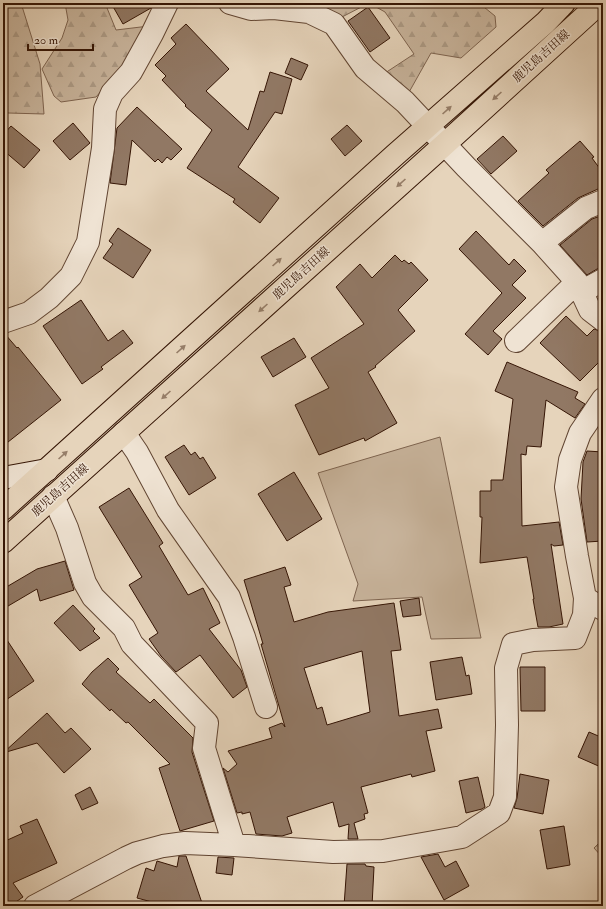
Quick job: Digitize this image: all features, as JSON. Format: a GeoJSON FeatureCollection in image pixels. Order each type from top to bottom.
{"type":"FeatureCollection","features":[{"type":"Feature","properties":{"kind":"main road","name":"鹿児島吉田線"},"geometry":{"type":"LineString","coordinates":[[3,509],[546,22],[564,3]]}},
{"type":"Feature","properties":{"kind":"main road","name":"鹿児島吉田線"},"geometry":{"type":"LineString","coordinates":[[3,542],[445,144],[598,3]]}},
{"type":"Feature","properties":{"kind":"street"},"geometry":{"type":"LineString","coordinates":[[3,322],[30,313],[50,298],[72,276],[88,242],[103,148],[105,109],[112,93],[131,72],[167,3]]}},
{"type":"Feature","properties":{"kind":"street"},"geometry":{"type":"LineString","coordinates":[[230,3],[251,9],[274,8],[309,12],[334,24],[365,68],[405,102],[542,243],[579,287],[590,310],[603,320]]}},
{"type":"Feature","properties":{"kind":"street"},"geometry":{"type":"LineString","coordinates":[[542,243],[586,208],[603,202]]}},
{"type":"Feature","properties":{"kind":"street"},"geometry":{"type":"LineString","coordinates":[[516,341],[579,287],[603,280]]}},
{"type":"Feature","properties":{"kind":"street"},"geometry":{"type":"LineString","coordinates":[[35,906],[137,853],[163,846],[185,844],[234,845],[333,852],[383,851],[462,837],[499,813],[505,797],[507,725],[506,668],[513,644],[533,640],[575,638],[584,615],[585,598],[566,487],[570,460],[580,432],[603,399]]}},
{"type":"Feature","properties":{"kind":"street"},"geometry":{"type":"LineString","coordinates":[[124,433],[137,452],[168,510],[229,597],[244,637],[266,707]]}},
{"type":"Feature","properties":{"kind":"street"},"geometry":{"type":"LineString","coordinates":[[3,478],[47,470]]}},
{"type":"Feature","properties":{"kind":"street"},"geometry":{"type":"LineString","coordinates":[[53,496],[67,528],[85,583],[93,598],[124,628],[132,644],[207,723],[204,748],[234,845]]}},
{"type":"Feature","properties":{"kind":"street"},"geometry":{"type":"LineString","coordinates":[[585,598],[603,609]]}},
{"type":"Feature","properties":{"kind":"green space"},"geometry":{"type":"Polygon","coordinates":[[[3,3],[21,3],[40,64],[44,114],[8,113],[3,115],[3,3]]]}},
{"type":"Feature","properties":{"kind":"green space"},"geometry":{"type":"Polygon","coordinates":[[[65,3],[105,3],[116,30],[149,26],[138,49],[96,97],[61,102],[54,96],[42,69],[62,38],[68,20],[65,3]]]}},
{"type":"Feature","properties":{"kind":"green space"},"geometry":{"type":"Polygon","coordinates":[[[315,3],[369,3],[342,17],[315,6],[315,3]]]}},
{"type":"Feature","properties":{"kind":"green space"},"geometry":{"type":"Polygon","coordinates":[[[369,3],[479,3],[495,16],[496,27],[461,58],[431,53],[408,94],[379,77],[414,54],[385,12],[369,3]]]}},
{"type":"Feature","properties":{"kind":"green space"},"geometry":{"type":"Polygon","coordinates":[[[440,437],[481,638],[431,639],[422,597],[353,601],[358,584],[318,473],[440,437]]]}},
{"type":"Feature","properties":{"kind":"green space"},"geometry":{"type":"Polygon","coordinates":[[[603,839],[603,858],[594,848],[603,839]]]}},
{"type":"Feature","properties":{"kind":"building"},"geometry":{"type":"Polygon","coordinates":[[[111,3],[153,3],[151,8],[123,24],[111,3]]]}},
{"type":"Feature","properties":{"kind":"building"},"geometry":{"type":"Polygon","coordinates":[[[368,7],[390,38],[370,52],[348,21],[368,7]]]}},
{"type":"Feature","properties":{"kind":"building"},"geometry":{"type":"Polygon","coordinates":[[[186,24],[229,69],[206,91],[248,130],[260,91],[264,92],[270,72],[292,79],[282,114],[275,112],[238,167],[279,198],[260,223],[233,202],[235,199],[187,168],[212,130],[185,106],[186,105],[162,80],[166,76],[155,65],[176,44],[171,38],[186,24]]]}},
{"type":"Feature","properties":{"kind":"building"},"geometry":{"type":"Polygon","coordinates":[[[291,58],[308,65],[301,80],[285,73],[291,58]]]}},
{"type":"Feature","properties":{"kind":"building"},"geometry":{"type":"Polygon","coordinates":[[[137,107],[182,149],[171,160],[167,157],[162,163],[158,159],[155,162],[132,140],[126,185],[110,183],[117,128],[137,107]]]}},
{"type":"Feature","properties":{"kind":"building"},"geometry":{"type":"Polygon","coordinates":[[[73,123],[90,143],[70,160],[53,141],[73,123]]]}},
{"type":"Feature","properties":{"kind":"building"},"geometry":{"type":"Polygon","coordinates":[[[347,125],[362,141],[345,156],[331,139],[347,125]]]}},
{"type":"Feature","properties":{"kind":"building"},"geometry":{"type":"Polygon","coordinates":[[[11,126],[40,150],[24,168],[3,150],[3,135],[11,126]]]}},
{"type":"Feature","properties":{"kind":"building"},"geometry":{"type":"Polygon","coordinates":[[[503,136],[517,151],[491,174],[477,159],[503,136]]]}},
{"type":"Feature","properties":{"kind":"building"},"geometry":{"type":"Polygon","coordinates":[[[580,141],[594,157],[592,158],[603,173],[603,189],[598,189],[578,198],[543,226],[518,201],[549,173],[546,170],[580,141]]]}},
{"type":"Feature","properties":{"kind":"building"},"geometry":{"type":"Polygon","coordinates":[[[603,215],[603,268],[597,269],[587,275],[560,245],[592,219],[603,215]]]}},
{"type":"Feature","properties":{"kind":"building"},"geometry":{"type":"Polygon","coordinates":[[[118,228],[151,250],[133,278],[103,258],[113,244],[109,241],[118,228]]]}},
{"type":"Feature","properties":{"kind":"building"},"geometry":{"type":"Polygon","coordinates":[[[476,231],[509,265],[514,259],[526,271],[512,285],[526,298],[493,331],[502,339],[488,355],[465,334],[502,293],[459,249],[476,231]]]}},
{"type":"Feature","properties":{"kind":"building"},"geometry":{"type":"Polygon","coordinates":[[[395,255],[402,262],[404,260],[409,264],[411,262],[428,280],[398,310],[415,331],[375,366],[376,367],[368,372],[397,423],[365,441],[364,438],[319,455],[295,405],[329,388],[311,358],[364,324],[336,287],[360,264],[372,278],[395,255]]]}},
{"type":"Feature","properties":{"kind":"building"},"geometry":{"type":"Polygon","coordinates":[[[81,300],[108,341],[123,330],[133,343],[101,367],[103,369],[82,384],[43,326],[81,300]]]}},
{"type":"Feature","properties":{"kind":"building"},"geometry":{"type":"Polygon","coordinates":[[[566,316],[587,336],[594,329],[603,332],[603,358],[580,381],[540,343],[566,316]]]}},
{"type":"Feature","properties":{"kind":"building"},"geometry":{"type":"Polygon","coordinates":[[[3,334],[5,334],[17,348],[18,347],[61,400],[3,446],[3,334]]]}},
{"type":"Feature","properties":{"kind":"building"},"geometry":{"type":"Polygon","coordinates":[[[294,338],[306,357],[273,377],[261,357],[294,338]]]}},
{"type":"Feature","properties":{"kind":"building"},"geometry":{"type":"Polygon","coordinates":[[[507,362],[578,392],[575,398],[585,404],[575,418],[546,400],[541,447],[527,446],[526,455],[521,454],[522,526],[559,522],[563,545],[554,546],[551,544],[563,624],[549,627],[538,627],[527,557],[480,563],[482,517],[480,517],[480,491],[491,491],[491,480],[503,480],[513,399],[495,391],[507,362]]]}},
{"type":"Feature","properties":{"kind":"building"},"geometry":{"type":"Polygon","coordinates":[[[184,445],[191,455],[195,452],[200,459],[203,457],[216,478],[189,495],[165,457],[184,445]]]}},
{"type":"Feature","properties":{"kind":"building"},"geometry":{"type":"Polygon","coordinates":[[[587,451],[603,452],[603,541],[587,542],[581,499],[583,462],[587,451]]]}},
{"type":"Feature","properties":{"kind":"building"},"geometry":{"type":"Polygon","coordinates":[[[294,472],[322,519],[287,541],[258,494],[294,472]]]}},
{"type":"Feature","properties":{"kind":"building"},"geometry":{"type":"Polygon","coordinates":[[[129,488],[163,543],[159,546],[188,595],[203,588],[220,623],[209,629],[241,670],[247,687],[233,698],[200,655],[176,672],[161,656],[149,639],[158,633],[129,585],[142,577],[99,507],[129,488]]]}},
{"type":"Feature","properties":{"kind":"building"},"geometry":{"type":"Polygon","coordinates":[[[65,561],[74,590],[40,601],[37,589],[3,609],[3,589],[37,569],[65,561]]]}},
{"type":"Feature","properties":{"kind":"building"},"geometry":{"type":"Polygon","coordinates":[[[285,567],[291,585],[284,587],[294,622],[328,612],[394,603],[401,650],[391,651],[399,716],[438,709],[442,728],[426,731],[435,771],[412,777],[411,774],[361,787],[368,813],[364,814],[365,819],[354,823],[358,839],[348,839],[349,824],[339,827],[333,802],[287,817],[292,833],[282,836],[256,834],[250,812],[242,814],[242,812],[237,813],[223,768],[228,772],[237,764],[228,751],[272,738],[269,728],[282,723],[285,727],[244,580],[285,567]],[[362,651],[304,668],[317,709],[322,707],[327,725],[370,712],[362,651]]]}},
{"type":"Feature","properties":{"kind":"building"},"geometry":{"type":"Polygon","coordinates":[[[419,598],[421,615],[403,617],[400,601],[419,598]]]}},
{"type":"Feature","properties":{"kind":"building"},"geometry":{"type":"Polygon","coordinates":[[[73,605],[95,629],[93,631],[100,638],[80,651],[54,623],[73,605]]]}},
{"type":"Feature","properties":{"kind":"building"},"geometry":{"type":"Polygon","coordinates":[[[3,634],[34,681],[3,702],[3,634]]]}},
{"type":"Feature","properties":{"kind":"building"},"geometry":{"type":"Polygon","coordinates":[[[462,657],[466,676],[469,675],[472,694],[436,700],[430,662],[462,657]]]}},
{"type":"Feature","properties":{"kind":"building"},"geometry":{"type":"Polygon","coordinates":[[[108,658],[119,669],[116,672],[150,703],[154,699],[193,738],[192,752],[214,821],[180,831],[159,768],[170,764],[128,722],[126,723],[111,709],[110,711],[82,684],[92,672],[108,658]]]}},
{"type":"Feature","properties":{"kind":"building"},"geometry":{"type":"Polygon","coordinates":[[[520,667],[545,667],[545,711],[521,711],[520,667]]]}},
{"type":"Feature","properties":{"kind":"building"},"geometry":{"type":"Polygon","coordinates":[[[47,713],[65,733],[71,728],[91,749],[64,773],[37,743],[3,753],[47,713]]]}},
{"type":"Feature","properties":{"kind":"building"},"geometry":{"type":"Polygon","coordinates":[[[589,732],[603,738],[603,768],[578,757],[589,732]]]}},
{"type":"Feature","properties":{"kind":"building"},"geometry":{"type":"Polygon","coordinates":[[[520,774],[549,780],[543,814],[514,808],[517,798],[520,774]]]}},
{"type":"Feature","properties":{"kind":"building"},"geometry":{"type":"Polygon","coordinates":[[[478,777],[485,807],[466,813],[459,781],[478,777]]]}},
{"type":"Feature","properties":{"kind":"building"},"geometry":{"type":"Polygon","coordinates":[[[90,787],[98,803],[82,810],[75,795],[90,787]]]}},
{"type":"Feature","properties":{"kind":"building"},"geometry":{"type":"Polygon","coordinates":[[[37,819],[57,863],[13,883],[23,897],[10,906],[3,906],[3,842],[23,833],[20,826],[37,819]]]}},
{"type":"Feature","properties":{"kind":"building"},"geometry":{"type":"Polygon","coordinates":[[[564,826],[570,865],[547,869],[540,830],[564,826]]]}},
{"type":"Feature","properties":{"kind":"building"},"geometry":{"type":"Polygon","coordinates":[[[438,854],[445,867],[456,861],[469,886],[444,900],[421,857],[438,854]]]}},
{"type":"Feature","properties":{"kind":"building"},"geometry":{"type":"Polygon","coordinates":[[[179,856],[186,856],[203,906],[167,906],[137,898],[146,868],[154,871],[157,861],[177,867],[179,856]]]}},
{"type":"Feature","properties":{"kind":"building"},"geometry":{"type":"Polygon","coordinates":[[[218,857],[234,858],[232,875],[216,873],[218,857]]]}},
{"type":"Feature","properties":{"kind":"building"},"geometry":{"type":"Polygon","coordinates":[[[347,864],[365,864],[366,866],[374,867],[372,906],[344,906],[347,864]]]}}]}
